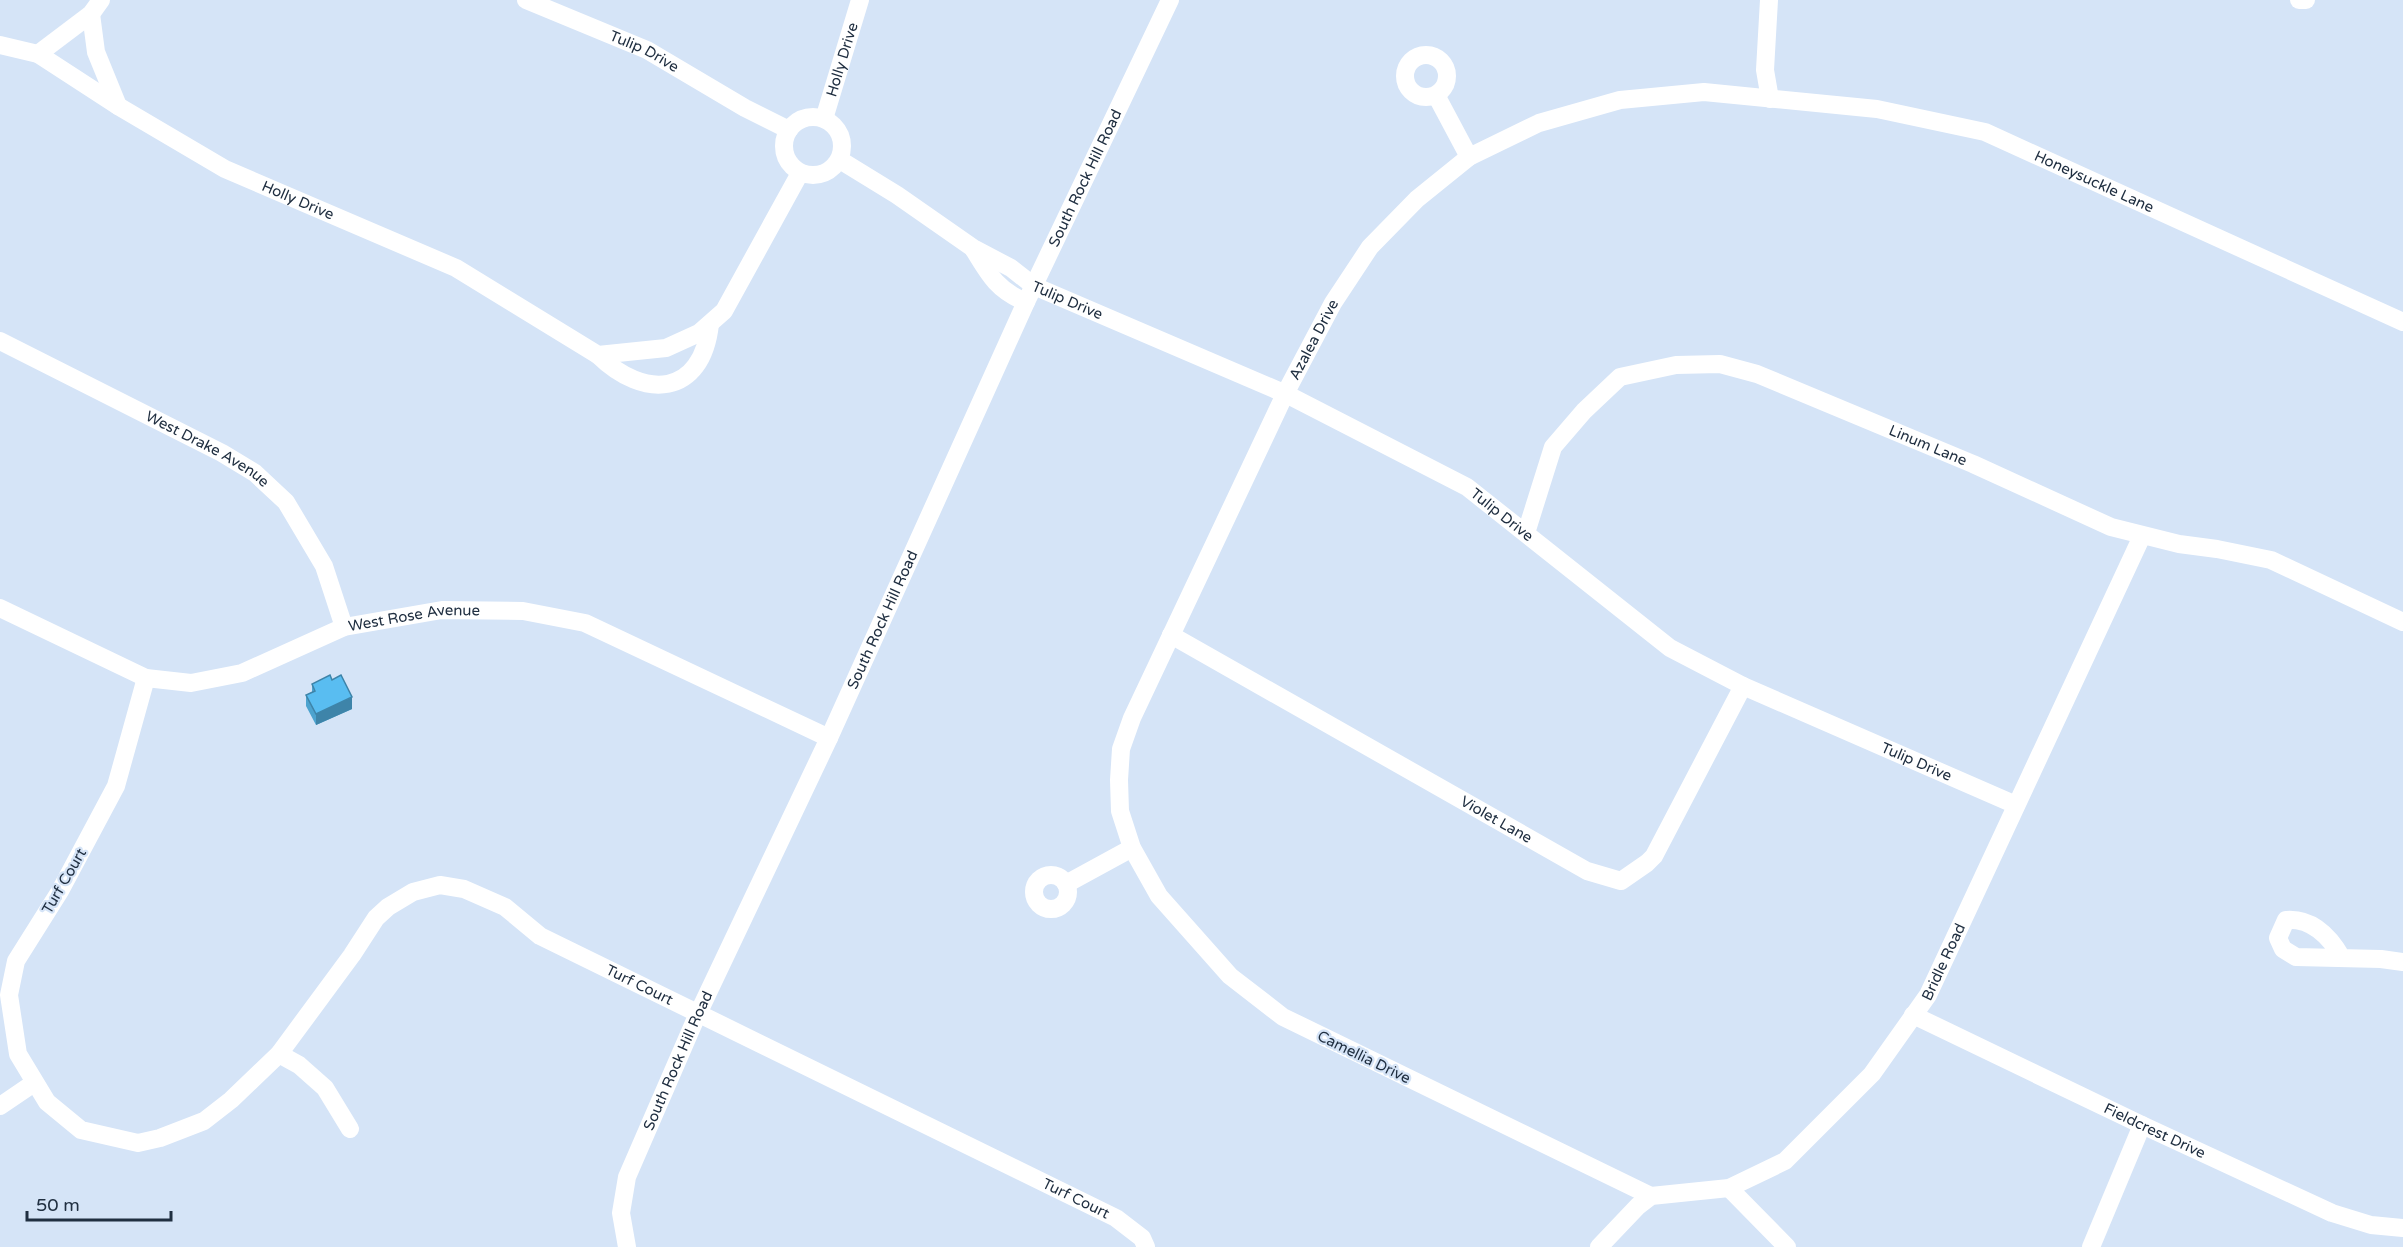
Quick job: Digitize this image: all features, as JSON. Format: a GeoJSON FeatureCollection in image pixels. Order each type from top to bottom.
{"type":"FeatureCollection","features":[{"type":"Feature","properties":{"kind":"street","name":"Tulip Drive"},"geometry":{"type":"LineString","coordinates":[[526,0],[647,50],[745,108],[789,130]]}},
{"type":"Feature","properties":{"kind":"street","name":"Holly Drive"},"geometry":{"type":"LineString","coordinates":[[824,119],[860,0]]}},
{"type":"Feature","properties":{"kind":"street","name":"South Rock Hill Road"},"geometry":{"type":"LineString","coordinates":[[627,1247],[621,1213],[627,1178],[699,1013],[829,738],[1030,294],[1170,0]]}},
{"type":"Feature","properties":{"kind":"street"},"geometry":{"type":"LineString","coordinates":[[1769,0],[1765,70],[1770,99]]}},
{"type":"Feature","properties":{"kind":"street"},"geometry":{"type":"LineString","coordinates":[[2299,0],[2306,0]]}},
{"type":"Feature","properties":{"kind":"street"},"geometry":{"type":"LineString","coordinates":[[39,54],[96,7]]}},
{"type":"Feature","properties":{"kind":"street"},"geometry":{"type":"LineString","coordinates":[[96,7],[96,52],[118,106]]}},
{"type":"Feature","properties":{"kind":"street","name":"Holly Drive"},"geometry":{"type":"LineString","coordinates":[[0,45],[39,54],[118,106],[235,174],[456,268],[597,355],[606,363],[642,382],[661,384],[678,382],[692,372],[702,358],[708,342],[710,324]]}},
{"type":"Feature","properties":{"kind":"street","name":"Azalea Drive"},"geometry":{"type":"LineString","coordinates":[[1132,848],[1120,811],[1121,748],[1132,718],[1286,394],[1333,303],[1370,247],[1418,199],[1469,157],[1539,123],[1620,100],[1704,92],[1770,99]]}},
{"type":"Feature","properties":{"kind":"street"},"geometry":{"type":"LineString","coordinates":[[1436,95],[1469,157]]}},
{"type":"Feature","properties":{"kind":"street","name":"Honeysuckle Lane"},"geometry":{"type":"LineString","coordinates":[[1770,99],[1877,109],[1985,132],[2403,322]]}},
{"type":"Feature","properties":{"kind":"street"},"geometry":{"type":"LineString","coordinates":[[804,118],[824,119],[832,124],[843,141],[840,160],[827,173],[818,176],[800,173],[786,159],[784,139],[789,130],[804,118]]}},
{"type":"Feature","properties":{"kind":"street","name":"Tulip Drive"},"geometry":{"type":"LineString","coordinates":[[840,160],[897,195],[973,248],[1011,268],[1030,294],[1286,394],[1467,487],[1670,648],[1743,686],[2016,805]]}},
{"type":"Feature","properties":{"kind":"street","name":"Holly Drive"},"geometry":{"type":"LineString","coordinates":[[597,355],[666,348],[699,333],[710,324],[724,311],[800,173]]}},
{"type":"Feature","properties":{"kind":"street","name":"West Drake Avenue"},"geometry":{"type":"LineString","coordinates":[[0,341],[222,453],[255,472],[286,502],[324,566],[344,627]]}},
{"type":"Feature","properties":{"kind":"street","name":"Linum Lane"},"geometry":{"type":"LineString","coordinates":[[1526,534],[1553,447],[1584,411],[1620,377],[1676,365],[1720,364],[1757,374],[1973,464],[2112,527],[2142,536],[2271,560],[2403,622]]}},
{"type":"Feature","properties":{"kind":"street","name":"Bridle Road"},"geometry":{"type":"LineString","coordinates":[[1651,1196],[1729,1188],[1785,1161],[1872,1074],[1928,995],[2142,536]]}},
{"type":"Feature","properties":{"kind":"street","name":"West Rose Avenue"},"geometry":{"type":"LineString","coordinates":[[0,608],[146,678],[191,683],[242,673],[344,627],[442,610],[524,611],[550,615],[585,623],[829,738]]}},
{"type":"Feature","properties":{"kind":"street","name":"Violet Lane"},"geometry":{"type":"LineString","coordinates":[[1171,635],[1587,871],[1621,881],[1654,856],[1743,686]]}},
{"type":"Feature","properties":{"kind":"street","name":"Turf Court"},"geometry":{"type":"LineString","coordinates":[[146,678],[116,786],[60,891],[16,961],[9,995],[18,1054],[46,1102],[81,1130],[138,1143],[160,1138],[204,1121],[231,1100],[279,1054],[352,955],[376,918],[388,907],[413,892],[440,885],[464,889],[505,907],[540,936],[1116,1218],[1142,1238],[1146,1247]]}},
{"type":"Feature","properties":{"kind":"street"},"geometry":{"type":"LineString","coordinates":[[1066,884],[1132,848]]}},
{"type":"Feature","properties":{"kind":"street","name":"Camellia Drive"},"geometry":{"type":"LineString","coordinates":[[1132,848],[1159,896],[1230,976],[1283,1017],[1651,1196]]}},
{"type":"Feature","properties":{"kind":"street"},"geometry":{"type":"LineString","coordinates":[[2342,958],[2403,962]]}},
{"type":"Feature","properties":{"kind":"street","name":"Fieldcrest Drive"},"geometry":{"type":"LineString","coordinates":[[1913,1015],[2332,1213],[2371,1225],[2403,1228]]}},
{"type":"Feature","properties":{"kind":"street"},"geometry":{"type":"LineString","coordinates":[[279,1054],[298,1065],[325,1088],[350,1129]]}},
{"type":"Feature","properties":{"kind":"street"},"geometry":{"type":"LineString","coordinates":[[0,1106],[34,1083]]}},
{"type":"Feature","properties":{"kind":"street"},"geometry":{"type":"LineString","coordinates":[[2091,1247],[2142,1125]]}},
{"type":"Feature","properties":{"kind":"street"},"geometry":{"type":"LineString","coordinates":[[1729,1188],[1787,1247]]}},
{"type":"Feature","properties":{"kind":"street"},"geometry":{"type":"LineString","coordinates":[[1599,1247],[1638,1206],[1651,1196]]}},
{"type":"Feature","properties":{"kind":"building"},"geometry":{"type":"Polygon","coordinates":[[[330,675],[332,680],[341,675],[352,697],[316,714],[306,695],[315,691],[312,684],[330,675]]]}}]}
